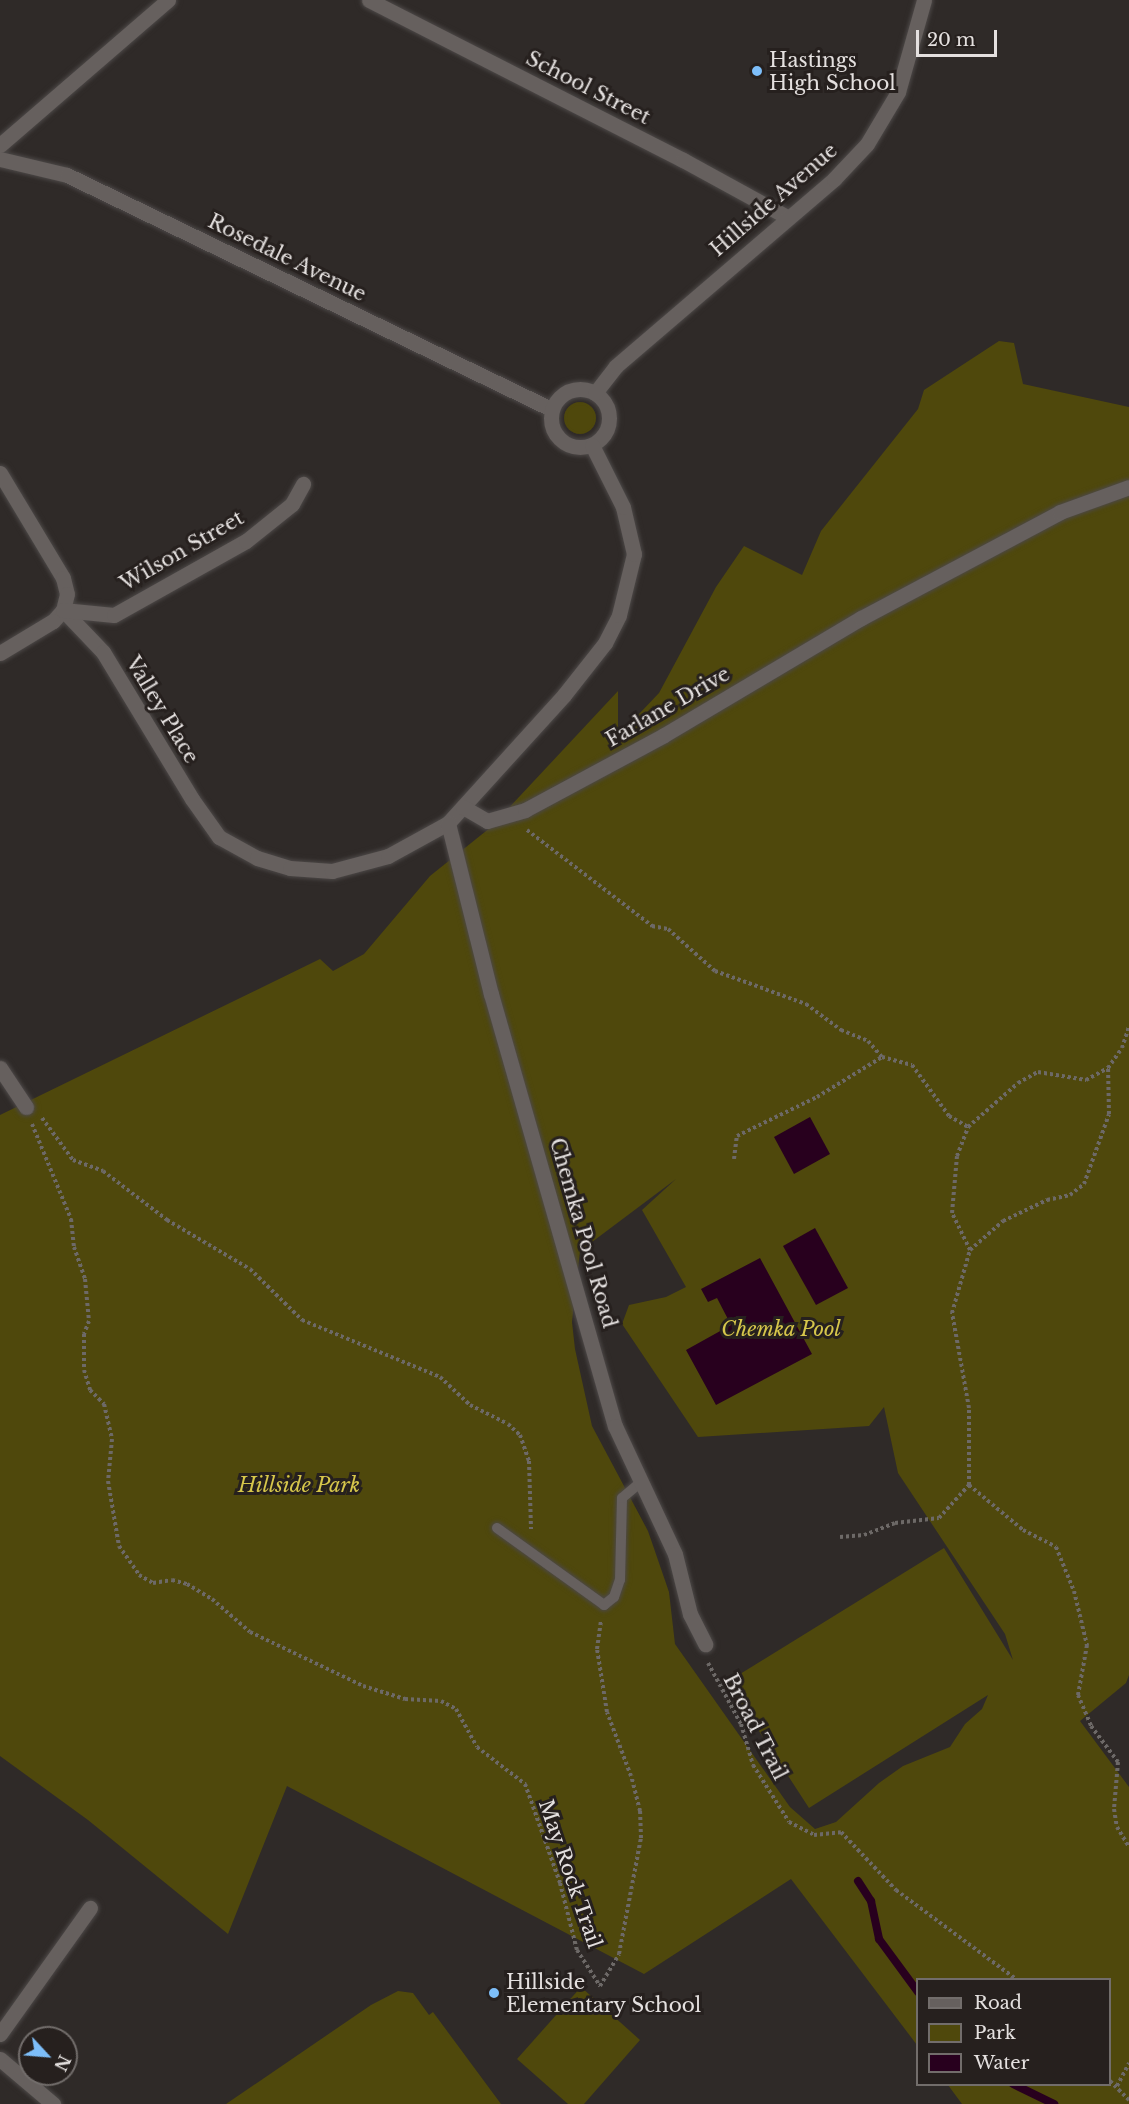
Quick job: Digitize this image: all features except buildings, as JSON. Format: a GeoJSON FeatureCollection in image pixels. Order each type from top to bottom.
{"type":"FeatureCollection","features":[{"type":"Feature","properties":{"kind":"street"},"geometry":{"type":"LineString","coordinates":[[0,146],[168,0]]}},
{"type":"Feature","properties":{"kind":"street","name":"School Street"},"geometry":{"type":"LineString","coordinates":[[369,0],[683,160],[787,217]]}},
{"type":"Feature","properties":{"kind":"street","name":"Hillside Avenue"},"geometry":{"type":"LineString","coordinates":[[595,393],[616,366],[834,179],[885,117],[906,68],[924,0]]}},
{"type":"Feature","properties":{"kind":"street","name":"Rosedale Avenue"},"geometry":{"type":"LineString","coordinates":[[0,159],[67,175],[551,409]]}},
{"type":"Feature","properties":{"kind":"street"},"geometry":{"type":"LineString","coordinates":[[586,389],[595,393],[607,408],[608,426],[592,445],[564,443],[552,428],[551,409],[569,392],[586,389]]}},
{"type":"Feature","properties":{"kind":"street"},"geometry":{"type":"LineString","coordinates":[[448,823],[564,695],[605,643],[619,615],[634,554],[623,507],[592,445]]}},
{"type":"Feature","properties":{"kind":"street"},"geometry":{"type":"LineString","coordinates":[[0,473],[63,578],[67,594],[63,610],[53,621],[0,653]]}},
{"type":"Feature","properties":{"kind":"street","name":"Wilson Street"},"geometry":{"type":"LineString","coordinates":[[63,610],[114,615],[246,541],[292,504],[303,484]]}},
{"type":"Feature","properties":{"kind":"street","name":"Farlane Drive"},"geometry":{"type":"LineString","coordinates":[[463,807],[487,821],[510,817],[664,735],[861,618],[1060,512],[1129,487]]}},
{"type":"Feature","properties":{"kind":"street","name":"Valley Place"},"geometry":{"type":"LineString","coordinates":[[63,610],[103,652],[192,799],[219,837],[257,858],[290,868],[332,871],[388,856],[448,823]]}},
{"type":"Feature","properties":{"kind":"street","name":"Chemka Pool Road"},"geometry":{"type":"LineString","coordinates":[[448,823],[491,994],[615,1426],[675,1554],[690,1614],[705,1644]]}},
{"type":"Feature","properties":{"kind":"street"},"geometry":{"type":"LineString","coordinates":[[0,1068],[26,1107]]}},
{"type":"Feature","properties":{"kind":"street"},"geometry":{"type":"LineString","coordinates":[[0,2034],[90,1908]]}},
{"type":"Feature","properties":{"kind":"street"},"geometry":{"type":"LineString","coordinates":[[0,2059],[53,2104]]}},
{"type":"Feature","properties":{"kind":"lane"},"geometry":{"type":"LineString","coordinates":[[497,1528],[604,1605],[614,1597],[620,1580],[622,1498],[641,1482]]}},
{"type":"Feature","properties":{"kind":"path"},"geometry":{"type":"LineString","coordinates":[[510,817],[652,926],[668,929],[714,971],[806,1004],[841,1030],[868,1041],[882,1057],[912,1065],[949,1116],[969,1127]]}},
{"type":"Feature","properties":{"kind":"path"},"geometry":{"type":"LineString","coordinates":[[970,1250],[952,1213],[957,1156],[969,1127],[1018,1083],[1038,1072],[1086,1080],[1108,1068],[1122,1048],[1129,1026]]}},
{"type":"Feature","properties":{"kind":"path"},"geometry":{"type":"LineString","coordinates":[[734,1159],[737,1136],[816,1097],[882,1057]]}},
{"type":"Feature","properties":{"kind":"path"},"geometry":{"type":"LineString","coordinates":[[840,1537],[864,1535],[895,1523],[939,1518],[969,1485],[969,1408],[952,1313],[970,1250],[1003,1221],[1047,1200],[1070,1195],[1084,1184],[1109,1114],[1108,1068]]}},
{"type":"Feature","properties":{"kind":"path"},"geometry":{"type":"LineString","coordinates":[[26,1107],[39,1113],[73,1160],[103,1171],[167,1220],[250,1269],[302,1320],[440,1377],[470,1405],[508,1424],[520,1435],[529,1461],[531,1541],[535,1556]]}},
{"type":"Feature","properties":{"kind":"path","name":"May Rock Trail"},"geometry":{"type":"LineString","coordinates":[[26,1107],[71,1219],[74,1247],[85,1279],[89,1321],[84,1334],[84,1370],[90,1390],[104,1404],[112,1439],[108,1481],[119,1546],[139,1575],[153,1583],[172,1580],[187,1584],[212,1599],[250,1632],[363,1686],[405,1699],[441,1701],[456,1710],[477,1747],[525,1784],[560,1883],[577,1950],[600,1986],[619,1954],[641,1838],[640,1811],[607,1712],[597,1649],[604,1605]]}},
{"type":"Feature","properties":{"kind":"path"},"geometry":{"type":"LineString","coordinates":[[969,1485],[1023,1530],[1056,1547],[1074,1592],[1087,1645],[1078,1695],[1091,1726],[1118,1762],[1114,1809],[1117,1827],[1129,1847]]}},
{"type":"Feature","properties":{"kind":"path","name":"Broad Trail"},"geometry":{"type":"LineString","coordinates":[[705,1644],[710,1671],[741,1724],[753,1765],[789,1822],[814,1835],[840,1832],[896,1890],[1014,1978]]}},
{"type":"Feature","properties":{"kind":"path"},"geometry":{"type":"LineString","coordinates":[[1117,2086],[1129,2063]]}},
{"type":"Feature","properties":{"kind":"path"},"geometry":{"type":"LineString","coordinates":[[1111,2082],[1129,2100]]}},
{"type":"Feature","properties":{"kind":"green space","name":"Hillside Park"},"geometry":{"type":"Polygon","coordinates":[[[999,341],[1014,343],[1023,384],[1129,407],[1129,1675],[1126,1683],[1080,1721],[1129,1787],[1129,2104],[962,2104],[949,2086],[1111,2086],[1111,1978],[916,1978],[916,2044],[791,1879],[644,1974],[287,1786],[228,1934],[88,1820],[0,1756],[0,1115],[320,959],[333,971],[364,954],[430,876],[491,827],[618,691],[618,736],[659,693],[716,587],[744,546],[802,575],[821,531],[918,409],[924,390],[999,341]],[[676,1179],[580,1251],[572,1322],[575,1349],[592,1426],[648,1531],[669,1592],[675,1644],[790,1807],[815,1829],[836,1822],[879,1783],[903,1766],[950,1747],[965,1724],[982,1709],[988,1695],[809,1808],[727,1682],[944,1548],[1013,1660],[1005,1634],[898,1473],[884,1407],[869,1426],[698,1437],[622,1324],[629,1305],[666,1297],[686,1287],[642,1210],[676,1179]]]}},
{"type":"Feature","properties":{"kind":"green space"},"geometry":{"type":"Polygon","coordinates":[[[580,402],[591,407],[596,418],[591,429],[580,434],[569,429],[564,418],[569,407],[580,402]]]}},
{"type":"Feature","properties":{"kind":"green space"},"geometry":{"type":"Polygon","coordinates":[[[581,1987],[640,2040],[584,2104],[568,2104],[517,2059],[581,1987]]]}},
{"type":"Feature","properties":{"kind":"green space"},"geometry":{"type":"Polygon","coordinates":[[[398,1991],[413,1993],[429,2015],[433,2012],[501,2104],[226,2104],[371,2005],[398,1991]]]}},
{"type":"Feature","properties":{"kind":"water"},"geometry":{"type":"Polygon","coordinates":[[[810,1117],[830,1154],[794,1174],[774,1137],[810,1117]]]}},
{"type":"Feature","properties":{"kind":"water"},"geometry":{"type":"Polygon","coordinates":[[[815,1228],[848,1288],[816,1305],[783,1246],[815,1228]]]}},
{"type":"Feature","properties":{"kind":"water"},"geometry":{"type":"Polygon","coordinates":[[[760,1258],[812,1354],[716,1405],[686,1350],[731,1325],[717,1298],[708,1302],[701,1289],[760,1258]]]}},
{"type":"Feature","properties":{"kind":"waterway"},"geometry":{"type":"LineString","coordinates":[[858,1881],[871,1901],[879,1939],[916,1989]]}},
{"type":"Feature","properties":{"kind":"waterway"},"geometry":{"type":"LineString","coordinates":[[1017,2086],[1054,2104]]}},
{"type":"Feature","properties":{"kind":"place","name":"Hastings High School"},"geometry":{"type":"Point","coordinates":[757,71]}},
{"type":"Feature","properties":{"kind":"place","name":"Hillside Elementary School"},"geometry":{"type":"Point","coordinates":[494,1993]}},
{"type":"Feature","properties":{"kind":"park label","name":"Chemka Pool"},"geometry":{"type":"Point","coordinates":[781,1329]}}]}
